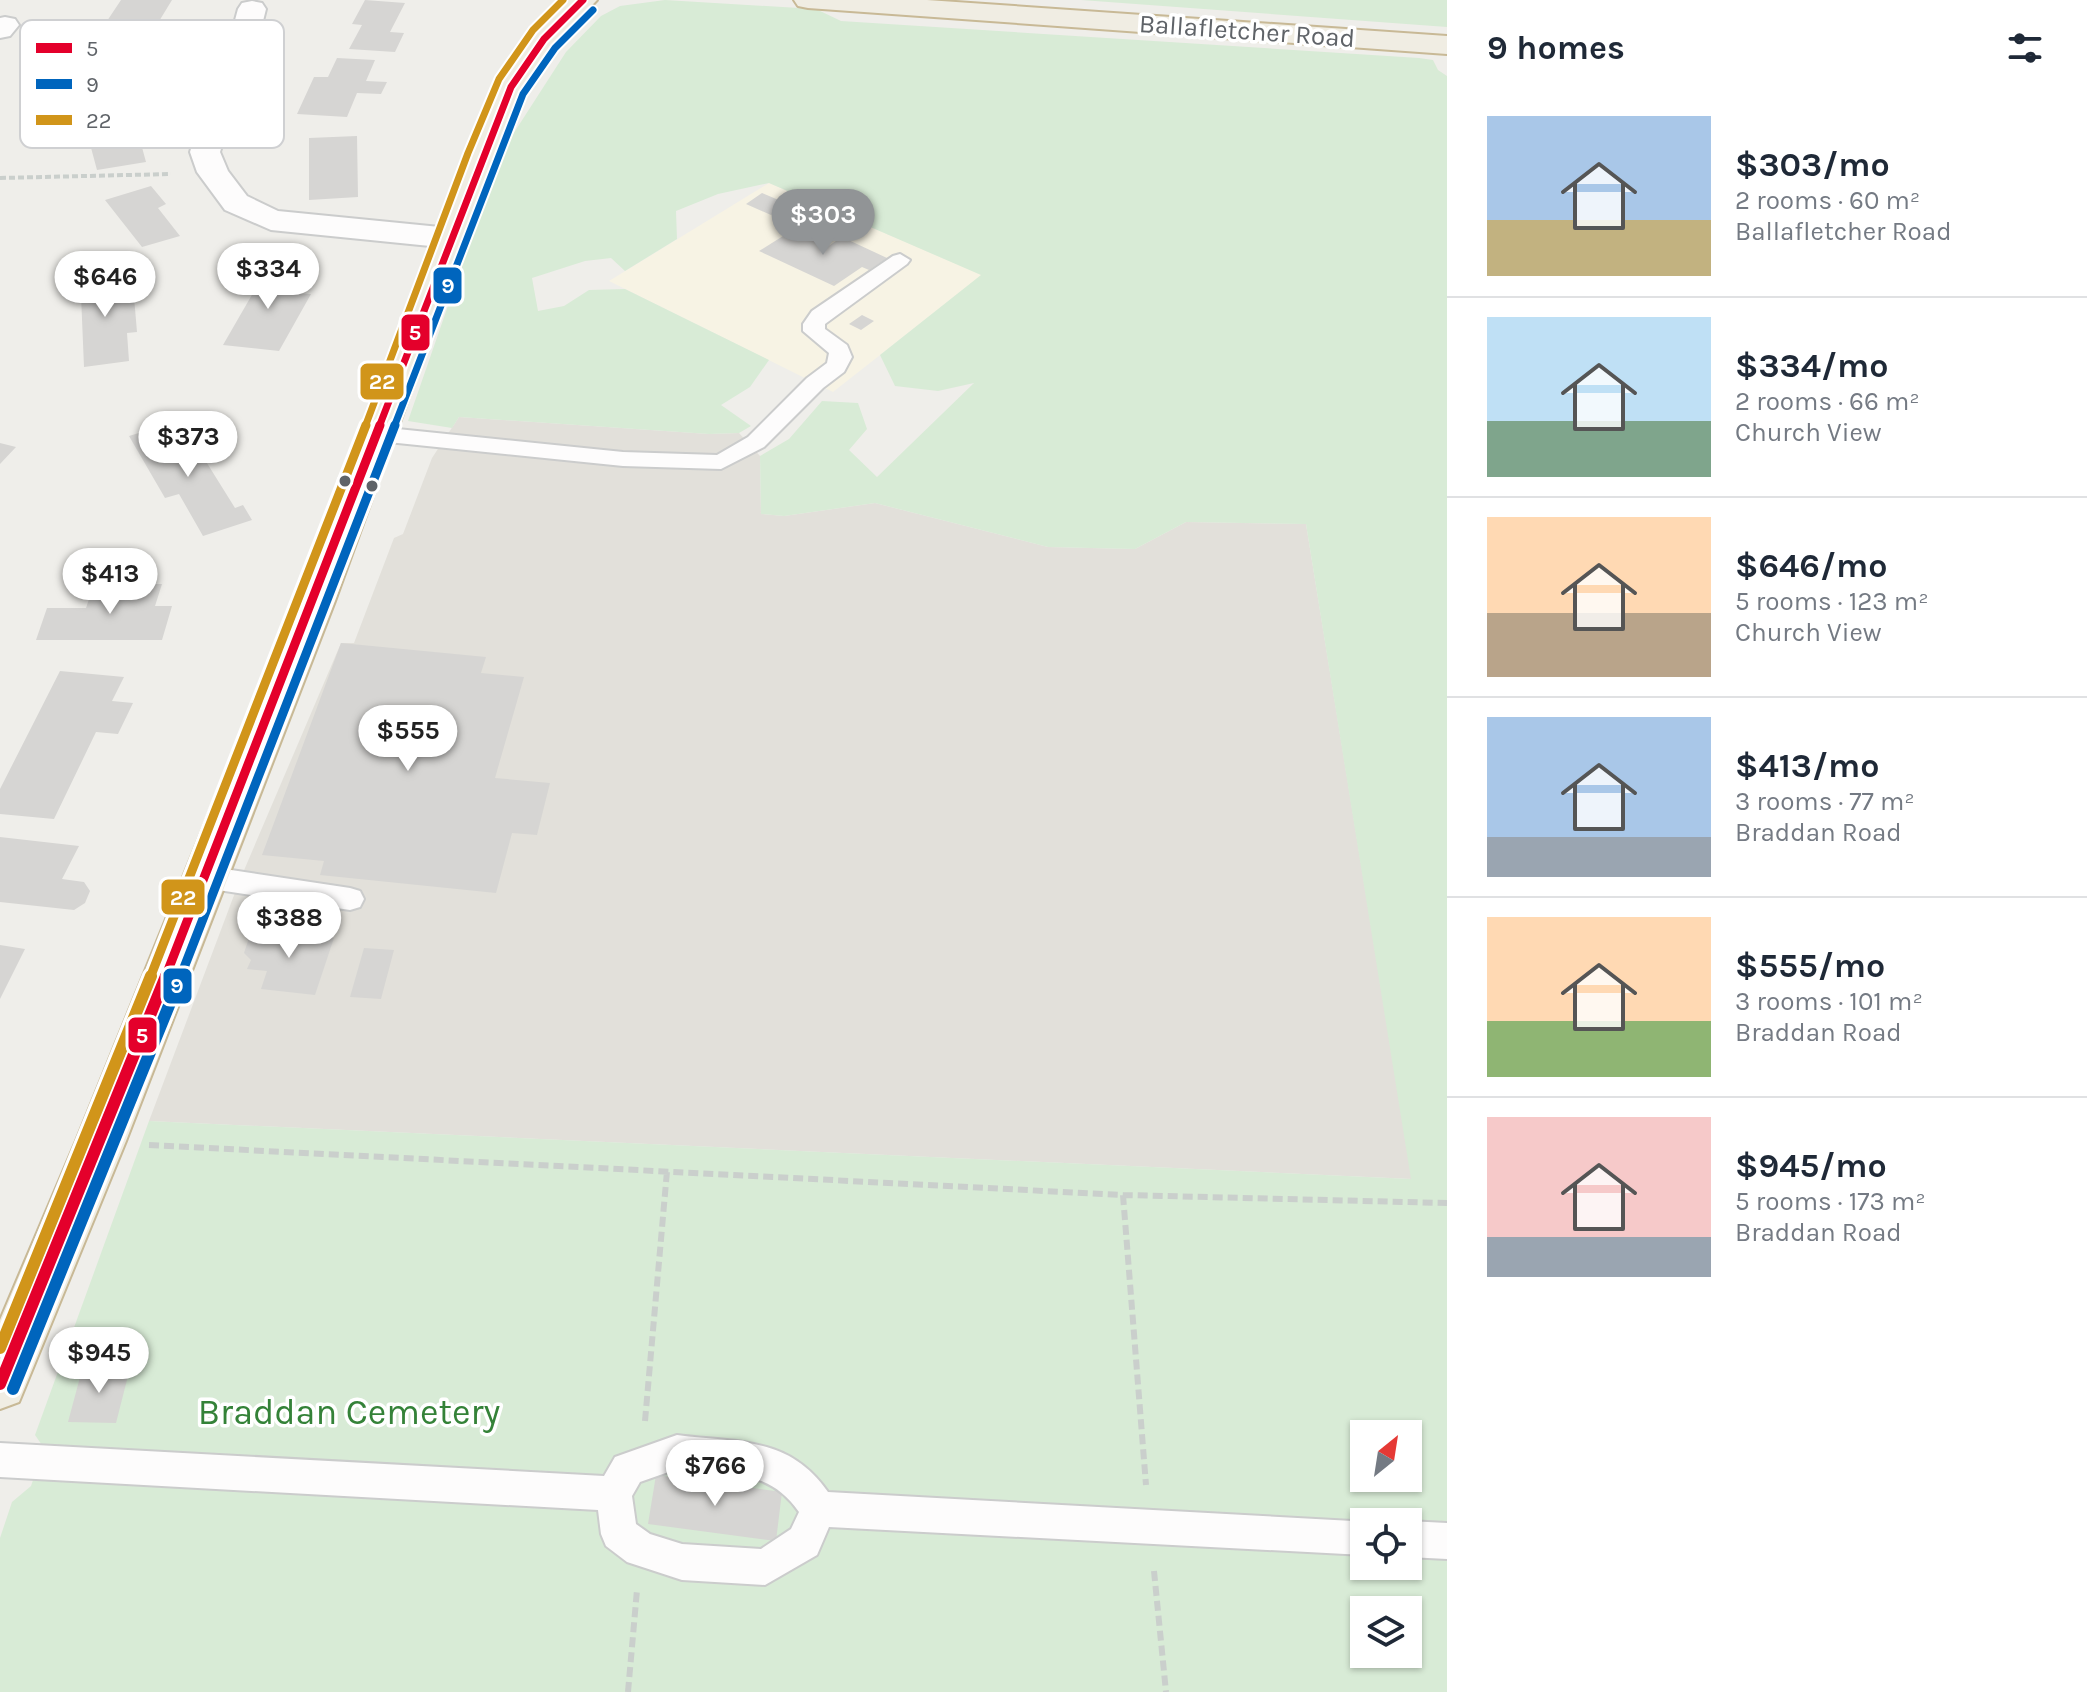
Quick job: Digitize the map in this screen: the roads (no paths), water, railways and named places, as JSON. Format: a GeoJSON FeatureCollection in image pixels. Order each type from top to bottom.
{"type":"FeatureCollection","features":[{"type":"Feature","properties":{"kind":"highway"},"geometry":{"type":"LineString","coordinates":[[0,1384],[101,1141],[511,87],[544,39],[583,0]]}},
{"type":"Feature","properties":{"kind":"highway"},"geometry":{"type":"LineString","coordinates":[[589,0],[599,0]]}},
{"type":"Feature","properties":{"kind":"highway","name":"Ballafletcher Road"},"geometry":{"type":"LineString","coordinates":[[808,0],[1447,45]]}},
{"type":"Feature","properties":{"kind":"street"},"geometry":{"type":"LineString","coordinates":[[250,20],[252,9]]}},
{"type":"Feature","properties":{"kind":"street"},"geometry":{"type":"LineString","coordinates":[[206,148],[213,172],[236,203],[271,220],[450,238]]}},
{"type":"Feature","properties":{"kind":"lane"},"geometry":{"type":"LineString","coordinates":[[378,434],[623,459],[721,462],[756,442],[815,383],[836,367],[841,357],[839,350],[814,331],[814,324],[820,316],[900,260]]}},
{"type":"Feature","properties":{"kind":"lane"},"geometry":{"type":"LineString","coordinates":[[205,877],[350,899]]}},
{"type":"Feature","properties":{"kind":"lane"},"geometry":{"type":"LineString","coordinates":[[677,1452],[770,1463],[799,1481],[818,1509],[804,1542],[765,1567],[682,1562],[640,1549],[619,1534],[614,1494],[628,1469],[677,1452]]}},
{"type":"Feature","properties":{"kind":"lane"},"geometry":{"type":"LineString","coordinates":[[0,1460],[614,1494]]}},
{"type":"Feature","properties":{"kind":"lane"},"geometry":{"type":"LineString","coordinates":[[818,1509],[1350,1536]]}},
{"type":"Feature","properties":{"kind":"lane"},"geometry":{"type":"LineString","coordinates":[[1422,1540],[1447,1541]]}},
{"type":"Feature","properties":{"kind":"park label","name":"Braddan Cemetery"},"geometry":{"type":"Point","coordinates":[349,1412]}}]}
